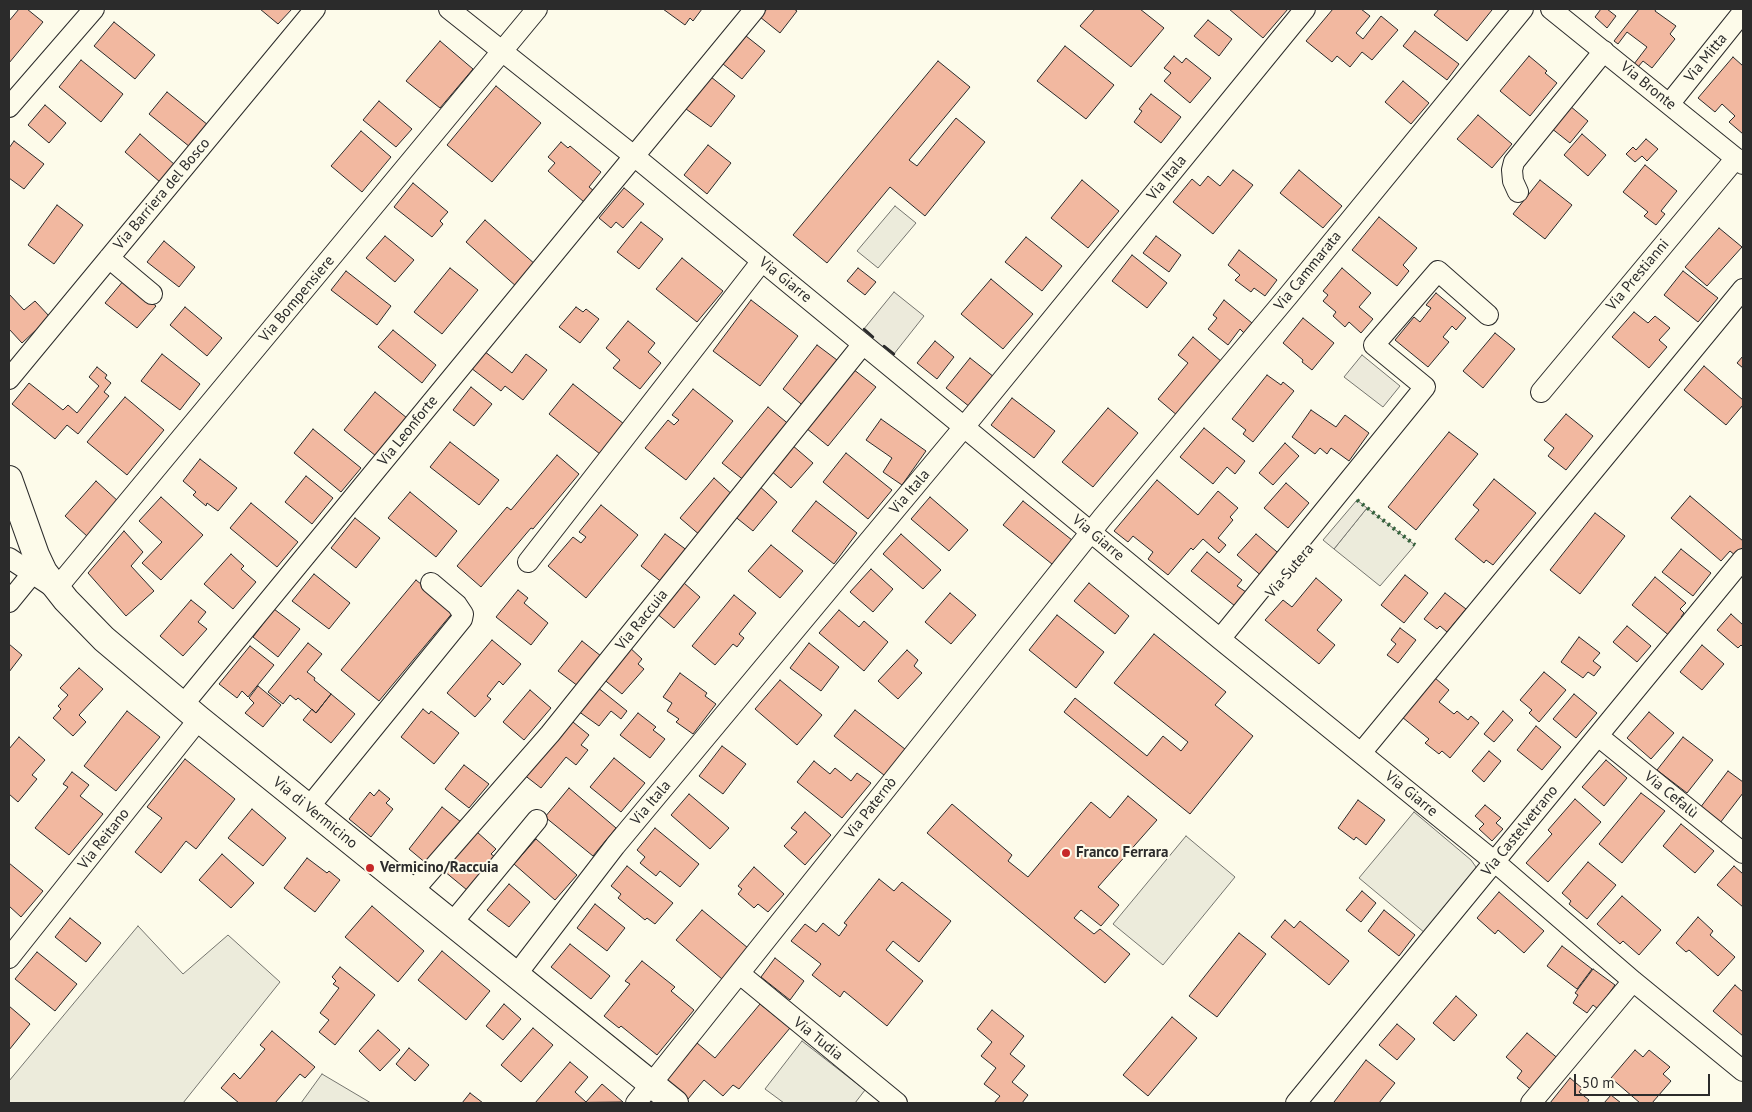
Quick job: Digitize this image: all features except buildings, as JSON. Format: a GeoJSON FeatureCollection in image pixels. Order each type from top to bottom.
{"type":"FeatureCollection","features":[{"type":"Feature","properties":{"kind":"main road","name":"Via di Vermicino"},"geometry":{"type":"LineString","coordinates":[[9,479],[36,569],[108,643],[190,712],[516,975],[644,1094],[675,1103]]}},
{"type":"Feature","properties":{"kind":"street"},"geometry":{"type":"LineString","coordinates":[[9,107],[94,9]]}},
{"type":"Feature","properties":{"kind":"street","name":"Via Barriera del Bosco"},"geometry":{"type":"LineString","coordinates":[[9,379],[315,9]]}},
{"type":"Feature","properties":{"kind":"street","name":"Via Giarre"},"geometry":{"type":"LineString","coordinates":[[449,9],[634,156],[964,426],[1224,642],[1495,862],[1743,1071]]}},
{"type":"Feature","properties":{"kind":"street","name":"Via Bompensiere"},"geometry":{"type":"LineString","coordinates":[[56,589],[537,9]]}},
{"type":"Feature","properties":{"kind":"street","name":"Via Leonforte"},"geometry":{"type":"LineString","coordinates":[[190,712],[634,156],[755,9]]}},
{"type":"Feature","properties":{"kind":"street","name":"Via Itala"},"geometry":{"type":"LineString","coordinates":[[516,975],[615,846],[964,426],[1305,9]]}},
{"type":"Feature","properties":{"kind":"street","name":"Via Cammarata"},"geometry":{"type":"LineString","coordinates":[[1091,532],[1523,9]]}},
{"type":"Feature","properties":{"kind":"street","name":"Via Bronte"},"geometry":{"type":"LineString","coordinates":[[1551,9],[1740,161]]}},
{"type":"Feature","properties":{"kind":"street","name":"Via Mitta"},"geometry":{"type":"LineString","coordinates":[[1670,103],[1743,12]]}},
{"type":"Feature","properties":{"kind":"street"},"geometry":{"type":"LineString","coordinates":[[1518,192],[1513,181],[1512,170],[1514,162],[1604,51]]}},
{"type":"Feature","properties":{"kind":"street","name":"Via Prestianni"},"geometry":{"type":"LineString","coordinates":[[1541,392],[1740,161]]}},
{"type":"Feature","properties":{"kind":"street"},"geometry":{"type":"LineString","coordinates":[[109,258],[152,294]]}},
{"type":"Feature","properties":{"kind":"street"},"geometry":{"type":"LineString","coordinates":[[528,562],[762,261]]}},
{"type":"Feature","properties":{"kind":"street"},"geometry":{"type":"LineString","coordinates":[[1224,642],[1425,387],[1374,344],[1438,272],[1488,315]]}},
{"type":"Feature","properties":{"kind":"street"},"geometry":{"type":"LineString","coordinates":[[1361,754],[1743,289]]}},
{"type":"Feature","properties":{"kind":"street","name":"Via Raccuia"},"geometry":{"type":"LineString","coordinates":[[413,891],[550,734],[863,344]]}},
{"type":"Feature","properties":{"kind":"street","name":"Via Sutera"},"geometry":{"type":"LineString","coordinates":[[1224,642],[1352,496],[1403,434]]}},
{"type":"Feature","properties":{"kind":"street","name":"Via Paternò"},"geometry":{"type":"LineString","coordinates":[[644,1094],[1091,532]]}},
{"type":"Feature","properties":{"kind":"street"},"geometry":{"type":"LineString","coordinates":[[9,558],[36,569],[9,602]]}},
{"type":"Feature","properties":{"kind":"street","name":"Via Castelvetrano"},"geometry":{"type":"LineString","coordinates":[[1296,1103],[1743,559]]}},
{"type":"Feature","properties":{"kind":"street"},"geometry":{"type":"LineString","coordinates":[[309,808],[462,619],[464,614],[458,605],[430,583]]}},
{"type":"Feature","properties":{"kind":"street","name":"Via Reitano"},"geometry":{"type":"LineString","coordinates":[[9,958],[190,712]]}},
{"type":"Feature","properties":{"kind":"street","name":"Via Cefalù"},"geometry":{"type":"LineString","coordinates":[[1598,736],[1743,853]]}},
{"type":"Feature","properties":{"kind":"street"},"geometry":{"type":"LineString","coordinates":[[452,923],[537,820]]}},
{"type":"Feature","properties":{"kind":"street","name":"Via Tudia"},"geometry":{"type":"LineString","coordinates":[[740,974],[897,1103]]}},
{"type":"Feature","properties":{"kind":"street"},"geometry":{"type":"LineString","coordinates":[[1531,1103],[1633,980]]}},
{"type":"Feature","properties":{"kind":"shaded area"},"geometry":{"type":"Polygon","coordinates":[[[895,206],[916,223],[878,268],[857,251],[895,206]]]}},
{"type":"Feature","properties":{"kind":"shaded area"},"geometry":{"type":"Polygon","coordinates":[[[894,292],[924,316],[890,359],[859,335],[894,292]]]}},
{"type":"Feature","properties":{"kind":"shaded area"},"geometry":{"type":"Polygon","coordinates":[[[1362,355],[1400,386],[1383,407],[1344,377],[1362,355]]]}},
{"type":"Feature","properties":{"kind":"shaded area"},"geometry":{"type":"Polygon","coordinates":[[[1357,500],[1367,508],[1334,549],[1323,540],[1357,500]]]}},
{"type":"Feature","properties":{"kind":"shaded area"},"geometry":{"type":"Polygon","coordinates":[[[1367,508],[1415,545],[1380,586],[1334,549],[1367,508]]]}},
{"type":"Feature","properties":{"kind":"shaded area"},"geometry":{"type":"Polygon","coordinates":[[[1414,812],[1471,860],[1476,867],[1475,872],[1425,933],[1359,878],[1414,812]]]}},
{"type":"Feature","properties":{"kind":"shaded area"},"geometry":{"type":"Polygon","coordinates":[[[1186,836],[1235,877],[1163,965],[1113,924],[1186,836]]]}},
{"type":"Feature","properties":{"kind":"shaded area"},"geometry":{"type":"Polygon","coordinates":[[[138,926],[183,974],[228,935],[280,982],[183,1103],[9,1103],[9,1081],[138,926]]]}},
{"type":"Feature","properties":{"kind":"shaded area"},"geometry":{"type":"Polygon","coordinates":[[[802,1041],[865,1090],[855,1103],[784,1103],[765,1089],[802,1041]]]}},
{"type":"Feature","properties":{"kind":"shaded area"},"geometry":{"type":"Polygon","coordinates":[[[322,1074],[371,1103],[301,1103],[322,1074]]]}},
{"type":"Feature","properties":{"kind":"hedge"},"geometry":{"type":"LineString","coordinates":[[1357,500],[1415,545]]}},
{"type":"Feature","properties":{"kind":"wall"},"geometry":{"type":"LineString","coordinates":[[864,329],[873,337]]}},
{"type":"Feature","properties":{"kind":"wall"},"geometry":{"type":"LineString","coordinates":[[884,346],[894,354]]}},
{"type":"Feature","properties":{"kind":"place","name":"Franco Ferrara"},"geometry":{"type":"Point","coordinates":[1066,853]}},
{"type":"Feature","properties":{"kind":"place","name":"Vermicino/Raccuia"},"geometry":{"type":"Point","coordinates":[370,868]}}]}
